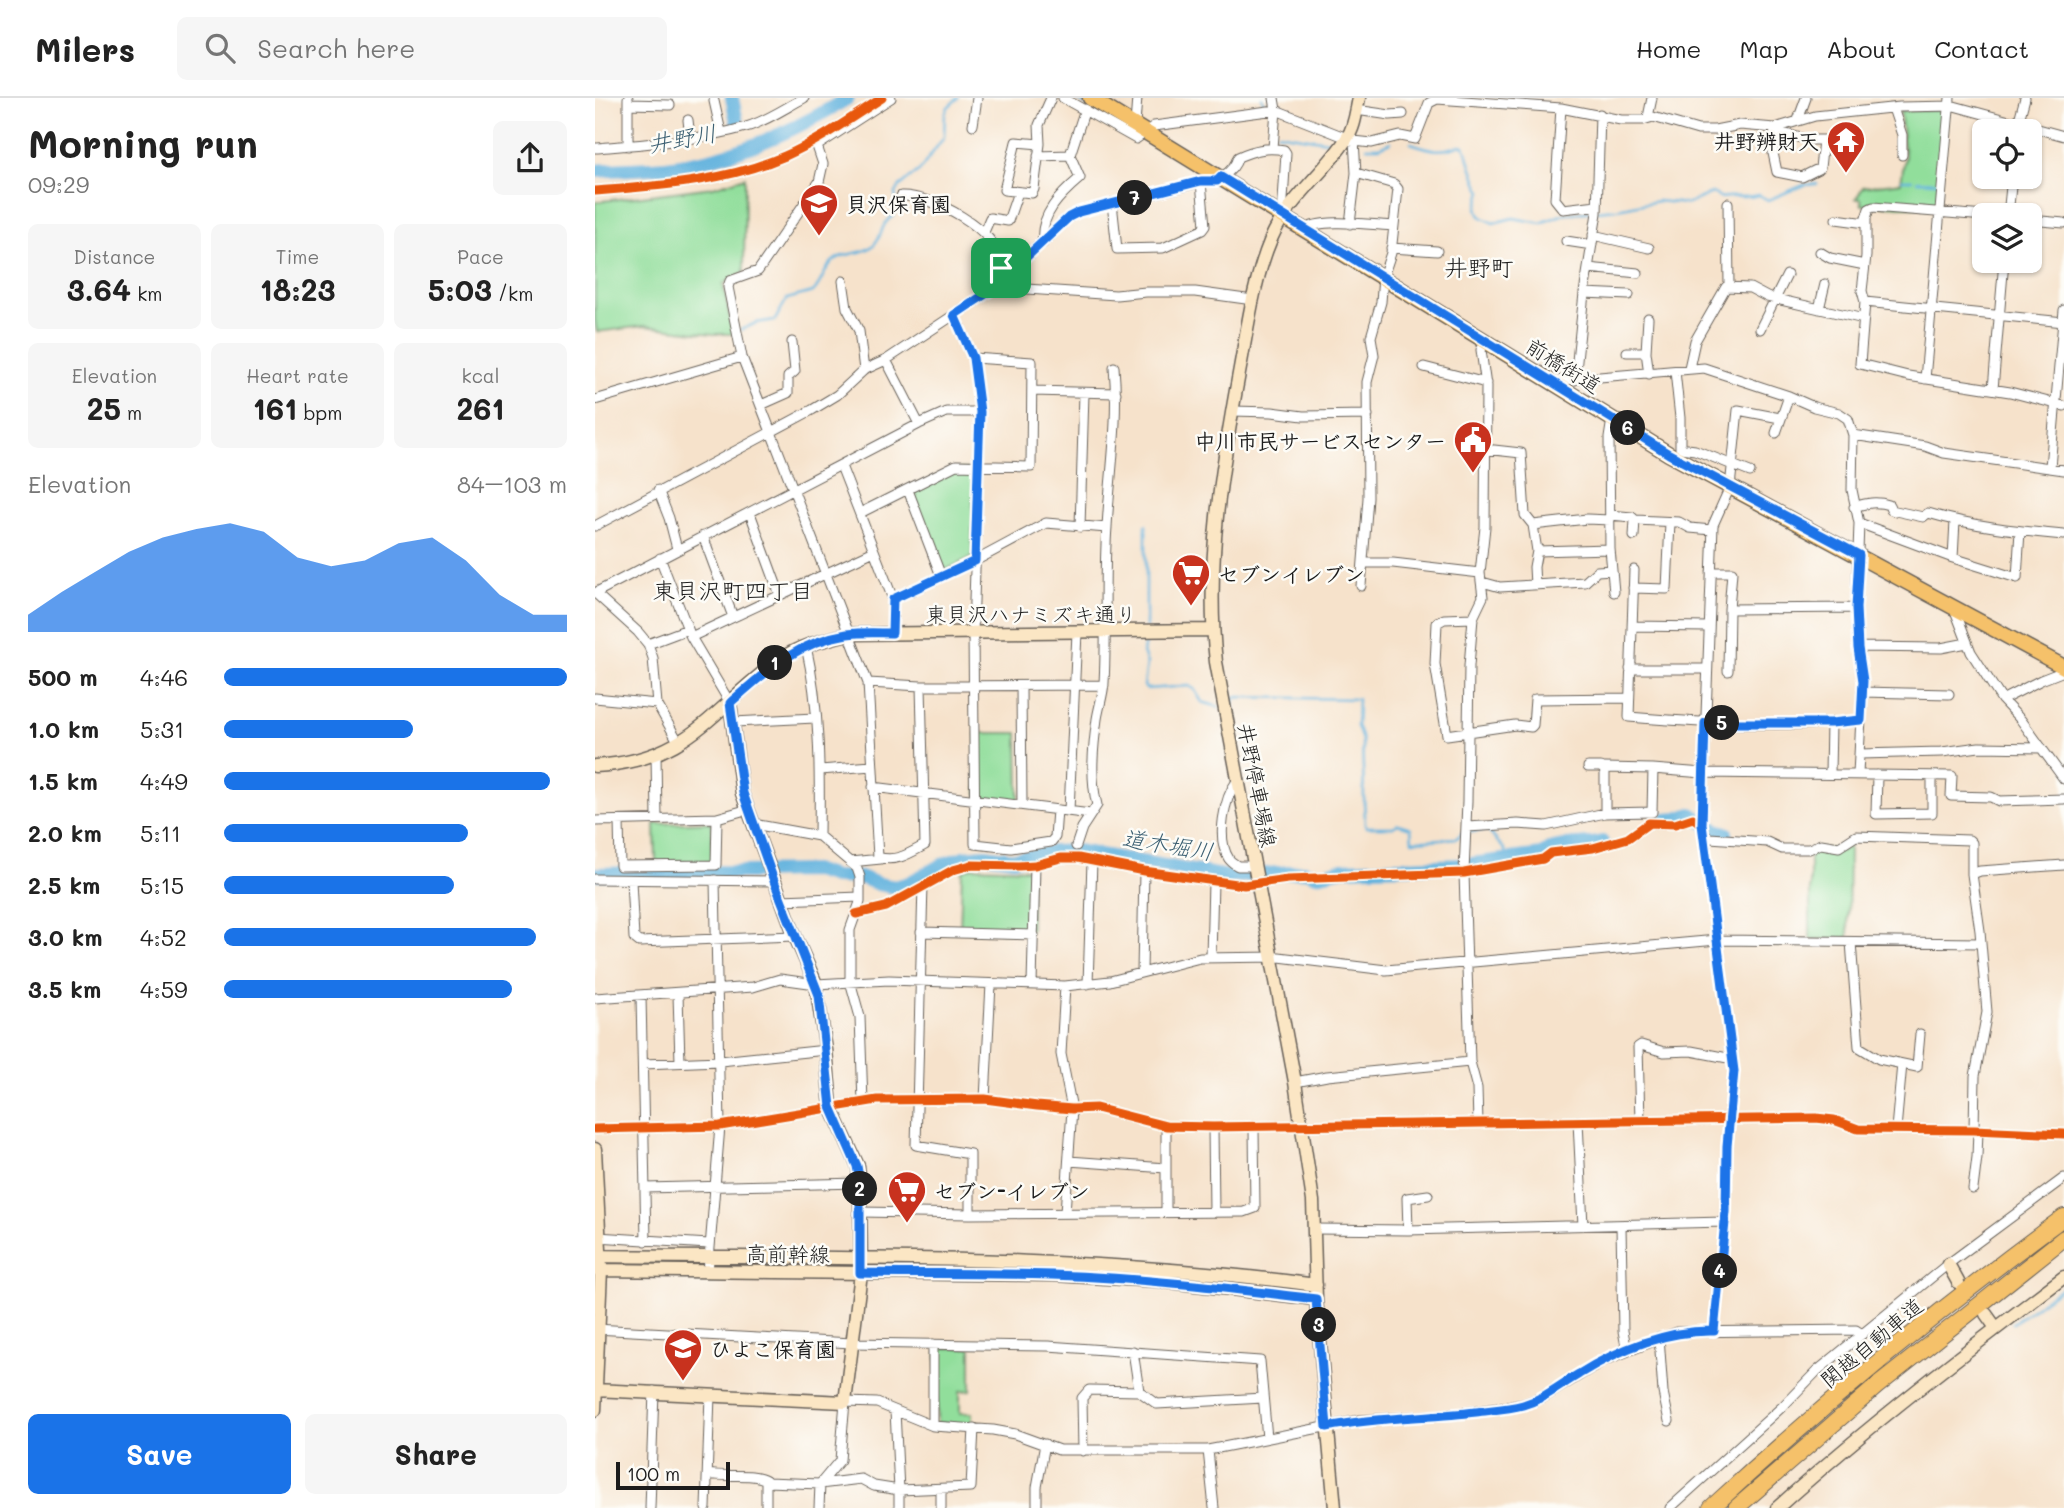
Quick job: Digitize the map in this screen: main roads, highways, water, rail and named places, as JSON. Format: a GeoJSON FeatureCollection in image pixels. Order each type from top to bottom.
{"type":"FeatureCollection","features":[{"type":"Feature","properties":{"kind":"highway","name":"関越自動車道"},"geometry":{"type":"LineString","coordinates":[[1711,1508],[1868,1371],[1953,1301],[2064,1217]]}},
{"type":"Feature","properties":{"kind":"highway","name":"関越自動車道"},"geometry":{"type":"LineString","coordinates":[[1736,1508],[1877,1386],[2064,1238]]}},
{"type":"Feature","properties":{"kind":"main road","name":"前橋街道"},"geometry":{"type":"LineString","coordinates":[[1088,104],[1141,128],[1612,419],[1689,456],[1730,487],[2064,669]]}},
{"type":"Feature","properties":{"kind":"waterway"},"geometry":{"type":"LineString","coordinates":[[732,98],[737,122]]}},
{"type":"Feature","properties":{"kind":"waterway","name":"井野川"},"geometry":{"type":"LineString","coordinates":[[595,171],[666,167],[714,158],[761,143],[848,98]]}},
{"type":"Feature","properties":{"kind":"waterway"},"geometry":{"type":"LineString","coordinates":[[741,330],[756,323],[775,320],[787,299],[813,292],[835,260],[873,246],[886,222],[894,215],[896,193],[900,186],[920,170],[944,137],[945,114],[958,98]]}},
{"type":"Feature","properties":{"kind":"waterway"},"geometry":{"type":"LineString","coordinates":[[1074,98],[1127,129]]}},
{"type":"Feature","properties":{"kind":"waterway"},"geometry":{"type":"LineString","coordinates":[[1262,98],[1265,108]]}},
{"type":"Feature","properties":{"kind":"waterway"},"geometry":{"type":"LineString","coordinates":[[1277,133],[1340,143]]}},
{"type":"Feature","properties":{"kind":"waterway"},"geometry":{"type":"LineString","coordinates":[[1367,147],[1379,147],[1391,142]]}},
{"type":"Feature","properties":{"kind":"waterway"},"geometry":{"type":"LineString","coordinates":[[1411,143],[1436,150],[1464,146],[1482,191],[1477,208],[1480,216],[1493,223],[1513,218],[1541,223],[1564,214],[1617,209],[1658,201],[1687,204],[1712,193],[1722,198],[1759,195],[1768,200],[1804,185],[1817,184]]}},
{"type":"Feature","properties":{"kind":"waterway"},"geometry":{"type":"LineString","coordinates":[[1902,180],[1912,180]]}},
{"type":"Feature","properties":{"kind":"waterway"},"geometry":{"type":"LineString","coordinates":[[1917,181],[1937,182]]}},
{"type":"Feature","properties":{"kind":"waterway"},"geometry":{"type":"LineString","coordinates":[[1146,525],[1146,627]]}},
{"type":"Feature","properties":{"kind":"waterway"},"geometry":{"type":"LineString","coordinates":[[1146,634],[1143,653],[1147,663],[1144,686],[1146,689],[1189,686],[1202,702],[1219,707]]}},
{"type":"Feature","properties":{"kind":"waterway"},"geometry":{"type":"LineString","coordinates":[[1229,709],[1232,710],[1235,697],[1358,699],[1357,726],[1362,740],[1365,825],[1393,827],[1398,824],[1411,828],[1412,841],[1457,838],[1463,832]]}},
{"type":"Feature","properties":{"kind":"waterway","name":"道木堀川"},"geometry":{"type":"LineString","coordinates":[[1665,820],[1691,814],[1716,830],[1726,833]]}},
{"type":"Feature","properties":{"kind":"waterway"},"geometry":{"type":"LineString","coordinates":[[1470,832],[1487,830],[1505,850],[1506,860]]}},
{"type":"Feature","properties":{"kind":"waterway","name":"道木堀川"},"geometry":{"type":"LineString","coordinates":[[595,874],[815,871],[834,877],[863,878],[895,887],[964,857],[985,855],[1014,859],[1077,851],[1228,877],[1305,871],[1317,875],[1343,869],[1465,865],[1542,855],[1549,849],[1602,842]]}},
{"type":"Feature","properties":{"kind":"waterway"},"geometry":{"type":"LineString","coordinates":[[2013,1323],[2064,1286]]}},
{"type":"Feature","properties":{"kind":"place","name":"井野辨財天"},"geometry":{"type":"Point","coordinates":[1846,174]}},
{"type":"Feature","properties":{"kind":"place","name":"貝沢保育園"},"geometry":{"type":"Point","coordinates":[819,237]}},
{"type":"Feature","properties":{"kind":"place","name":"中川市民サービスセンター"},"geometry":{"type":"Point","coordinates":[1473,474]}},
{"type":"Feature","properties":{"kind":"place","name":"セブンイレブン"},"geometry":{"type":"Point","coordinates":[1191,607]}},
{"type":"Feature","properties":{"kind":"place","name":"セブン-イレブン"},"geometry":{"type":"Point","coordinates":[907,1224]}},
{"type":"Feature","properties":{"kind":"place","name":"ひよこ保育園"},"geometry":{"type":"Point","coordinates":[683,1382]}},
{"type":"Feature","properties":{"kind":"district","name":"井野町"},"geometry":{"type":"Point","coordinates":[1479,267]}},
{"type":"Feature","properties":{"kind":"district","name":"東貝沢町四丁目"},"geometry":{"type":"Point","coordinates":[733,590]}}]}
